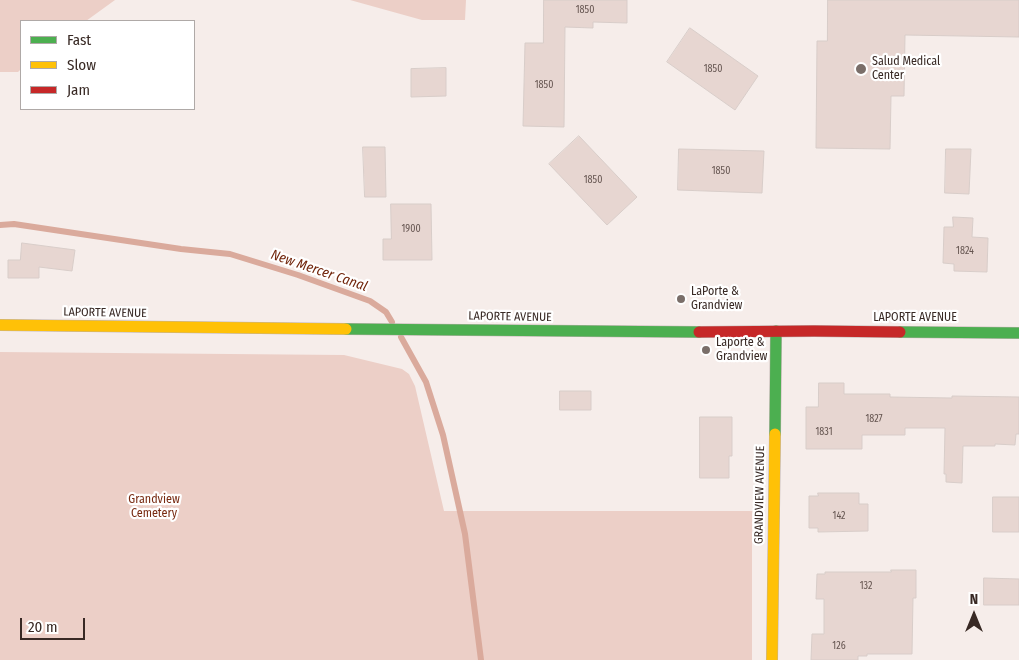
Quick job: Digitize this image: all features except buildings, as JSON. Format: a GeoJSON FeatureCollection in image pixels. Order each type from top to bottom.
{"type":"FeatureCollection","features":[{"type":"Feature","properties":{"kind":"street","name":"LAPORTE AVENUE"},"geometry":{"type":"LineString","coordinates":[[0,325],[611,332],[1019,333]]}},
{"type":"Feature","properties":{"kind":"street","name":"GRANDVIEW AVENUE"},"geometry":{"type":"LineString","coordinates":[[772,660],[776,331]]}},
{"type":"Feature","properties":{"kind":"green space"},"geometry":{"type":"Polygon","coordinates":[[[0,0],[115,0],[87,20],[20,20],[20,70],[18,72],[0,72],[0,0]]]}},
{"type":"Feature","properties":{"kind":"green space"},"geometry":{"type":"Polygon","coordinates":[[[350,0],[466,0],[465,20],[422,20],[350,0]]]}},
{"type":"Feature","properties":{"kind":"green space","name":"Grandview Cemetery"},"geometry":{"type":"Polygon","coordinates":[[[0,352],[344,355],[402,369],[409,374],[415,386],[444,511],[752,511],[752,660],[0,660],[0,352]]]}},
{"type":"Feature","properties":{"kind":"waterway","name":"New Mercer Canal"},"geometry":{"type":"LineString","coordinates":[[0,225],[14,224],[181,249],[230,254],[298,275],[370,301],[386,312],[392,322]]}},
{"type":"Feature","properties":{"kind":"waterway","name":"New Mercer Canal"},"geometry":{"type":"LineString","coordinates":[[401,337],[426,382],[443,435],[465,534],[481,660]]}},
{"type":"Feature","properties":{"kind":"traffic: fast"},"geometry":{"type":"LineString","coordinates":[[346,329],[699,332]]}},
{"type":"Feature","properties":{"kind":"traffic: fast"},"geometry":{"type":"LineString","coordinates":[[775,434],[776,331]]}},
{"type":"Feature","properties":{"kind":"traffic: fast"},"geometry":{"type":"LineString","coordinates":[[900,332],[1019,333]]}},
{"type":"Feature","properties":{"kind":"traffic: slow"},"geometry":{"type":"LineString","coordinates":[[0,325],[346,329]]}},
{"type":"Feature","properties":{"kind":"traffic: slow"},"geometry":{"type":"LineString","coordinates":[[772,660],[775,434]]}},
{"type":"Feature","properties":{"kind":"traffic: jam"},"geometry":{"type":"LineString","coordinates":[[699,332],[900,332]]}},
{"type":"Feature","properties":{"kind":"place","name":"Salud Medical Center"},"geometry":{"type":"Point","coordinates":[861,69]}},
{"type":"Feature","properties":{"kind":"place","name":"LaPorte & Grandview"},"geometry":{"type":"Point","coordinates":[681,299]}},
{"type":"Feature","properties":{"kind":"place","name":"Laporte & Grandview"},"geometry":{"type":"Point","coordinates":[706,350]}}]}
